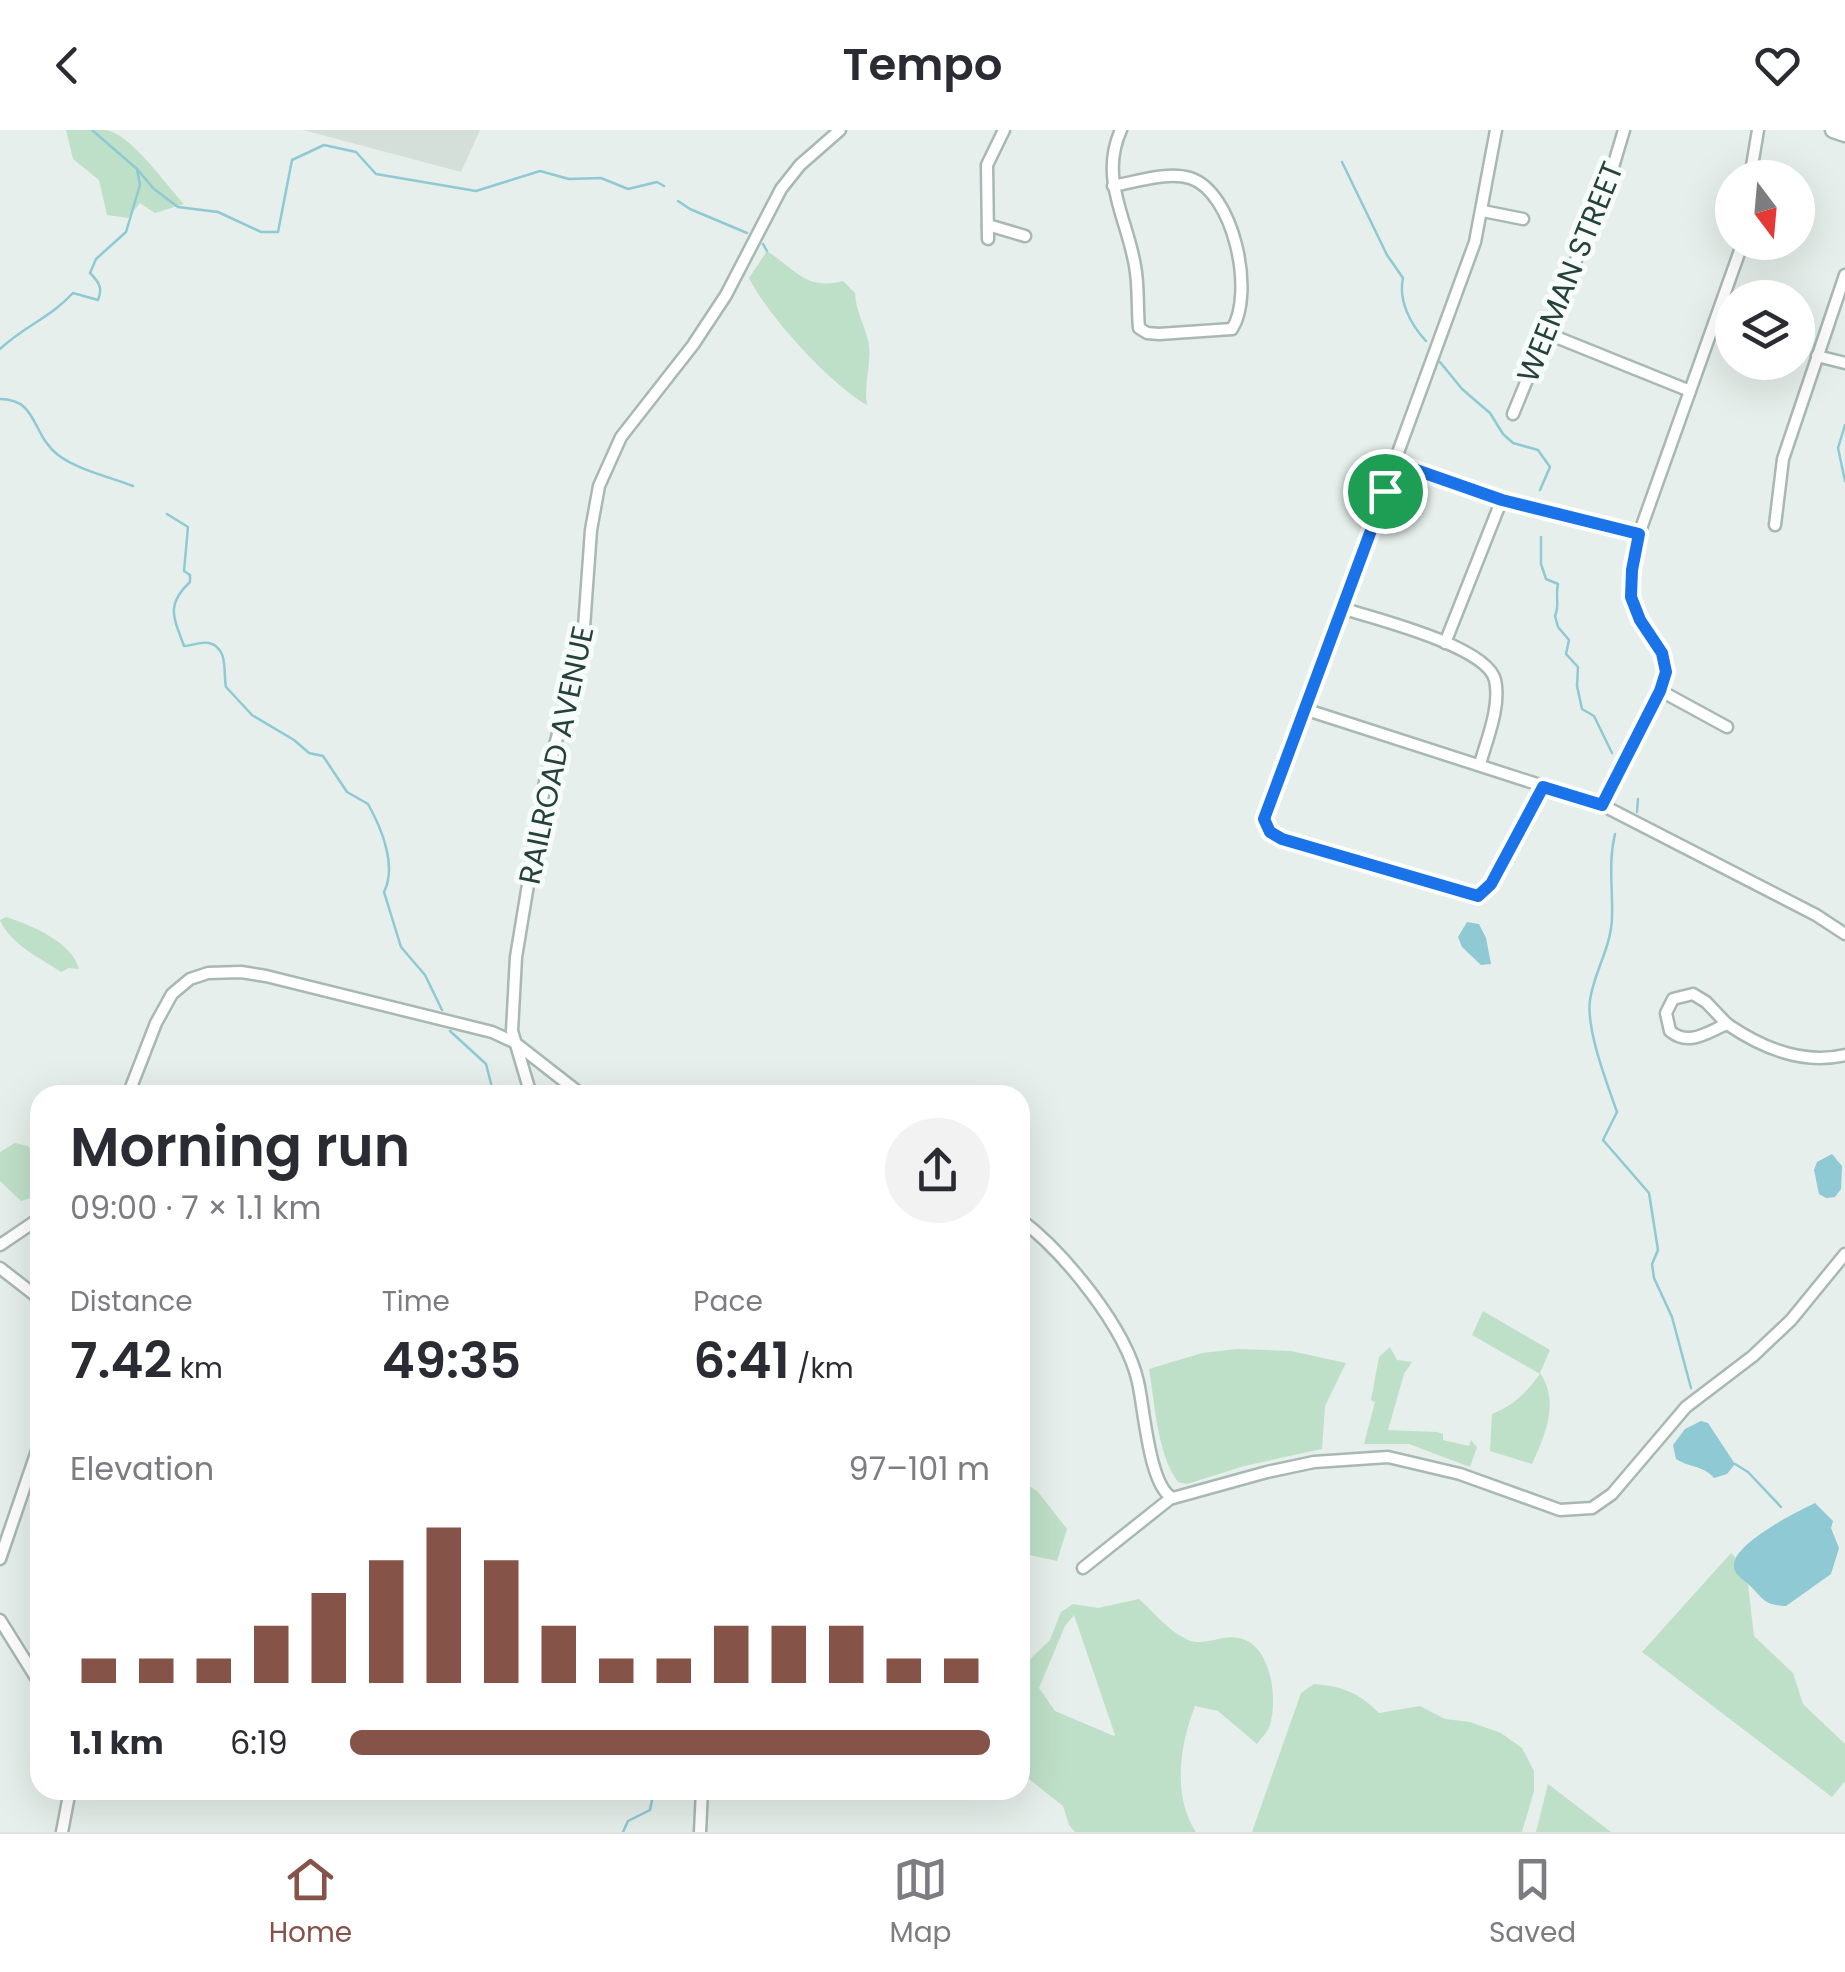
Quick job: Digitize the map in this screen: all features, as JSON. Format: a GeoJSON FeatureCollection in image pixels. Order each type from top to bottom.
{"type":"FeatureCollection","features":[{"type":"Feature","properties":{"kind":"main road"},"geometry":{"type":"LineString","coordinates":[[1833,130],[1845,134]]}},
{"type":"Feature","properties":{"kind":"street","name":"RAILROAD AVENUE"},"geometry":{"type":"LineString","coordinates":[[527,1085],[514,1042],[512,1008],[518,944],[545,782],[583,641],[591,530],[604,471],[621,438],[714,314],[781,190],[800,165],[840,130]]}},
{"type":"Feature","properties":{"kind":"street"},"geometry":{"type":"LineString","coordinates":[[988,239],[987,165],[1004,130]]}},
{"type":"Feature","properties":{"kind":"street"},"geometry":{"type":"LineString","coordinates":[[1113,186],[1179,176],[1200,183],[1214,195],[1237,251],[1240,292],[1234,326],[1221,331],[1159,334],[1143,332],[1138,325],[1135,262],[1113,186],[1112,159],[1122,130]]}},
{"type":"Feature","properties":{"kind":"street"},"geometry":{"type":"LineString","coordinates":[[1496,130],[1475,242],[1266,812],[1266,826],[1282,839],[1472,896],[1483,894],[1543,787]]}},
{"type":"Feature","properties":{"kind":"street","name":"WEEMAN STREET"},"geometry":{"type":"LineString","coordinates":[[1513,414],[1610,177],[1624,130]]}},
{"type":"Feature","properties":{"kind":"street"},"geometry":{"type":"LineString","coordinates":[[1753,160],[1758,130]]}},
{"type":"Feature","properties":{"kind":"street"},"geometry":{"type":"LineString","coordinates":[[1483,211],[1523,219]]}},
{"type":"Feature","properties":{"kind":"street"},"geometry":{"type":"LineString","coordinates":[[988,225],[1025,236]]}},
{"type":"Feature","properties":{"kind":"street"},"geometry":{"type":"LineString","coordinates":[[1602,805],[1666,672],[1664,658],[1631,597],[1632,570],[1639,534],[1737,260]]}},
{"type":"Feature","properties":{"kind":"street"},"geometry":{"type":"LineString","coordinates":[[1775,525],[1779,475],[1845,275]]}},
{"type":"Feature","properties":{"kind":"street"},"geometry":{"type":"LineString","coordinates":[[1546,333],[1690,391]]}},
{"type":"Feature","properties":{"kind":"street"},"geometry":{"type":"LineString","coordinates":[[1817,356],[1845,363]]}},
{"type":"Feature","properties":{"kind":"street"},"geometry":{"type":"LineString","coordinates":[[1396,463],[1502,500],[1639,534]]}},
{"type":"Feature","properties":{"kind":"street"},"geometry":{"type":"LineString","coordinates":[[1445,642],[1502,500]]}},
{"type":"Feature","properties":{"kind":"street"},"geometry":{"type":"LineString","coordinates":[[1341,608],[1445,642],[1485,663],[1495,682],[1495,705],[1480,764]]}},
{"type":"Feature","properties":{"kind":"street"},"geometry":{"type":"LineString","coordinates":[[1660,691],[1727,727]]}},
{"type":"Feature","properties":{"kind":"street"},"geometry":{"type":"LineString","coordinates":[[1304,709],[1602,805],[1816,915],[1845,934]]}},
{"type":"Feature","properties":{"kind":"street"},"geometry":{"type":"LineString","coordinates":[[132,1085],[172,994],[190,979],[216,972],[266,976],[492,1032],[514,1042],[569,1085]]}},
{"type":"Feature","properties":{"kind":"street"},"geometry":{"type":"LineString","coordinates":[[1728,1024],[1697,1038],[1683,1039],[1670,1030],[1667,1007],[1679,995],[1693,994],[1747,1038],[1780,1052],[1819,1058],[1845,1055]]}},
{"type":"Feature","properties":{"kind":"street"},"geometry":{"type":"LineString","coordinates":[[0,1245],[30,1225]]}},
{"type":"Feature","properties":{"kind":"street"},"geometry":{"type":"LineString","coordinates":[[1030,1230],[1095,1299],[1124,1340],[1138,1384],[1155,1470],[1163,1491],[1171,1498]]}},
{"type":"Feature","properties":{"kind":"street"},"geometry":{"type":"LineString","coordinates":[[1083,1568],[1171,1498],[1314,1462],[1388,1458],[1460,1474],[1560,1510],[1599,1506],[1615,1492],[1667,1426],[1791,1320],[1845,1254]]}},
{"type":"Feature","properties":{"kind":"street"},"geometry":{"type":"LineString","coordinates":[[0,1268],[30,1291]]}},
{"type":"Feature","properties":{"kind":"street"},"geometry":{"type":"LineString","coordinates":[[0,1559],[30,1471]]}},
{"type":"Feature","properties":{"kind":"street"},"geometry":{"type":"LineString","coordinates":[[0,1620],[30,1668]]}},
{"type":"Feature","properties":{"kind":"street"},"geometry":{"type":"LineString","coordinates":[[62,1832],[68,1800]]}},
{"type":"Feature","properties":{"kind":"street"},"geometry":{"type":"LineString","coordinates":[[700,1832],[702,1800]]}},
{"type":"Feature","properties":{"kind":"shaded area"},"geometry":{"type":"Polygon","coordinates":[[[303,130],[480,130],[461,172],[303,130]]]}},
{"type":"Feature","properties":{"kind":"green space"},"geometry":{"type":"Polygon","coordinates":[[[66,130],[106,130],[126,140],[184,204],[155,213],[140,203],[128,218],[107,215],[99,180],[73,159],[66,130]]]}},
{"type":"Feature","properties":{"kind":"green space"},"geometry":{"type":"Polygon","coordinates":[[[767,251],[810,281],[843,281],[855,293],[869,348],[867,405],[818,366],[758,294],[749,278],[767,251]]]}},
{"type":"Feature","properties":{"kind":"green space"},"geometry":{"type":"Polygon","coordinates":[[[6,917],[59,943],[79,969],[61,972],[26,950],[5,929],[0,920],[6,917]]]}},
{"type":"Feature","properties":{"kind":"green space"},"geometry":{"type":"Polygon","coordinates":[[[15,1143],[30,1149],[30,1198],[21,1201],[0,1181],[0,1152],[15,1143]]]}},
{"type":"Feature","properties":{"kind":"green space"},"geometry":{"type":"Polygon","coordinates":[[[1483,1311],[1550,1350],[1540,1373],[1550,1407],[1532,1464],[1490,1451],[1492,1414],[1519,1398],[1540,1374],[1472,1335],[1483,1311]]]}},
{"type":"Feature","properties":{"kind":"green space"},"geometry":{"type":"Polygon","coordinates":[[[1390,1347],[1397,1360],[1412,1362],[1404,1374],[1388,1430],[1437,1432],[1443,1434],[1443,1440],[1469,1446],[1471,1440],[1477,1447],[1470,1467],[1409,1444],[1364,1444],[1375,1402],[1371,1400],[1379,1357],[1390,1347]]]}},
{"type":"Feature","properties":{"kind":"green space"},"geometry":{"type":"Polygon","coordinates":[[[1237,1349],[1291,1351],[1346,1363],[1325,1406],[1322,1449],[1244,1466],[1187,1484],[1178,1482],[1161,1443],[1149,1369],[1202,1353],[1237,1349]]]}},
{"type":"Feature","properties":{"kind":"green space"},"geometry":{"type":"Polygon","coordinates":[[[1030,1486],[1067,1529],[1057,1561],[1030,1555],[1030,1486]]]}},
{"type":"Feature","properties":{"kind":"green space"},"geometry":{"type":"Polygon","coordinates":[[[1731,1553],[1736,1558],[1737,1572],[1748,1584],[1754,1636],[1793,1673],[1803,1704],[1845,1744],[1845,1781],[1832,1797],[1642,1652],[1731,1553]]]}},
{"type":"Feature","properties":{"kind":"green space"},"geometry":{"type":"Polygon","coordinates":[[[1139,1599],[1186,1639],[1199,1642],[1239,1638],[1250,1642],[1265,1661],[1272,1687],[1272,1714],[1269,1728],[1257,1744],[1218,1711],[1195,1706],[1182,1753],[1181,1786],[1188,1818],[1196,1832],[1075,1832],[1063,1806],[1030,1780],[1030,1659],[1050,1640],[1061,1612],[1073,1604],[1098,1608],[1139,1599]],[[1074,1615],[1065,1626],[1039,1688],[1055,1711],[1114,1736],[1074,1615]]]}},
{"type":"Feature","properties":{"kind":"green space"},"geometry":{"type":"Polygon","coordinates":[[[1314,1684],[1350,1692],[1379,1713],[1420,1706],[1445,1719],[1470,1722],[1501,1733],[1522,1748],[1534,1771],[1534,1791],[1522,1832],[1252,1832],[1301,1693],[1314,1684]]]}},
{"type":"Feature","properties":{"kind":"green space"},"geometry":{"type":"Polygon","coordinates":[[[1548,1784],[1611,1832],[1536,1832],[1548,1784]]]}},
{"type":"Feature","properties":{"kind":"water"},"geometry":{"type":"Polygon","coordinates":[[[1467,922],[1479,924],[1491,964],[1481,965],[1462,947],[1458,937],[1467,922]]]}},
{"type":"Feature","properties":{"kind":"water"},"geometry":{"type":"Polygon","coordinates":[[[1832,1154],[1842,1166],[1841,1189],[1835,1197],[1826,1198],[1819,1194],[1814,1170],[1817,1162],[1832,1154]]]}},
{"type":"Feature","properties":{"kind":"water"},"geometry":{"type":"Polygon","coordinates":[[[1701,1421],[1708,1423],[1735,1464],[1727,1474],[1714,1478],[1676,1459],[1673,1445],[1685,1429],[1701,1421]]]}},
{"type":"Feature","properties":{"kind":"water"},"geometry":{"type":"Polygon","coordinates":[[[1815,1503],[1833,1521],[1831,1528],[1839,1548],[1831,1574],[1786,1606],[1768,1602],[1736,1573],[1737,1556],[1768,1529],[1815,1503]]]}},
{"type":"Feature","properties":{"kind":"waterway"},"geometry":{"type":"LineString","coordinates":[[0,349],[73,293],[98,300],[99,285],[90,273],[96,259],[126,232],[140,185],[137,169],[92,130]]}},
{"type":"Feature","properties":{"kind":"waterway"},"geometry":{"type":"LineString","coordinates":[[137,169],[154,189],[178,207],[218,212],[261,232],[278,232],[292,160],[324,145],[356,152],[376,174],[476,191],[540,171],[569,179],[601,178],[628,189],[657,182],[664,186]]}},
{"type":"Feature","properties":{"kind":"waterway"},"geometry":{"type":"LineString","coordinates":[[1342,162],[1387,255],[1403,278],[1407,312],[1426,341]]}},
{"type":"Feature","properties":{"kind":"waterway"},"geometry":{"type":"LineString","coordinates":[[678,201],[747,233]]}},
{"type":"Feature","properties":{"kind":"waterway"},"geometry":{"type":"LineString","coordinates":[[763,244],[767,251]]}},
{"type":"Feature","properties":{"kind":"waterway"},"geometry":{"type":"LineString","coordinates":[[1440,362],[1513,443],[1538,450],[1550,467],[1540,490]]}},
{"type":"Feature","properties":{"kind":"waterway"},"geometry":{"type":"LineString","coordinates":[[0,399],[28,411],[58,455],[84,469],[133,486]]}},
{"type":"Feature","properties":{"kind":"waterway"},"geometry":{"type":"LineString","coordinates":[[1845,425],[1838,448],[1845,481]]}},
{"type":"Feature","properties":{"kind":"waterway"},"geometry":{"type":"LineString","coordinates":[[167,514],[188,527],[184,571],[190,575],[190,582],[174,605],[184,646],[206,643],[220,650],[226,687],[252,715],[309,753],[323,756],[347,792],[368,804],[386,848],[389,871],[384,892],[401,947],[425,975],[442,1010]]}},
{"type":"Feature","properties":{"kind":"waterway"},"geometry":{"type":"LineString","coordinates":[[1541,537],[1541,564],[1546,579],[1558,584],[1555,616],[1569,640],[1566,654],[1578,667],[1582,709],[1594,716],[1612,753]]}},
{"type":"Feature","properties":{"kind":"waterway"},"geometry":{"type":"LineString","coordinates":[[1637,812],[1638,799]]}},
{"type":"Feature","properties":{"kind":"waterway"},"geometry":{"type":"LineString","coordinates":[[1615,834],[1611,929],[1590,1000],[1594,1041],[1617,1112],[1603,1140],[1649,1193],[1658,1250],[1652,1264],[1654,1278],[1672,1317],[1691,1388]]}},
{"type":"Feature","properties":{"kind":"waterway"},"geometry":{"type":"LineString","coordinates":[[450,1031],[486,1064],[491,1085]]}},
{"type":"Feature","properties":{"kind":"waterway"},"geometry":{"type":"LineString","coordinates":[[1735,1464],[1748,1472],[1781,1507]]}},
{"type":"Feature","properties":{"kind":"waterway"},"geometry":{"type":"LineString","coordinates":[[623,1832],[628,1821],[650,1810],[652,1800]]}},
{"type":"Feature","properties":{"kind":"route"},"geometry":{"type":"LineString","coordinates":[[1396,463],[1502,500],[1639,534],[1630,590],[1636,610],[1664,658],[1666,672],[1660,691],[1602,805],[1543,787],[1491,884],[1478,896],[1282,839],[1270,832],[1264,819],[1385,491],[1396,463]]}}]}
